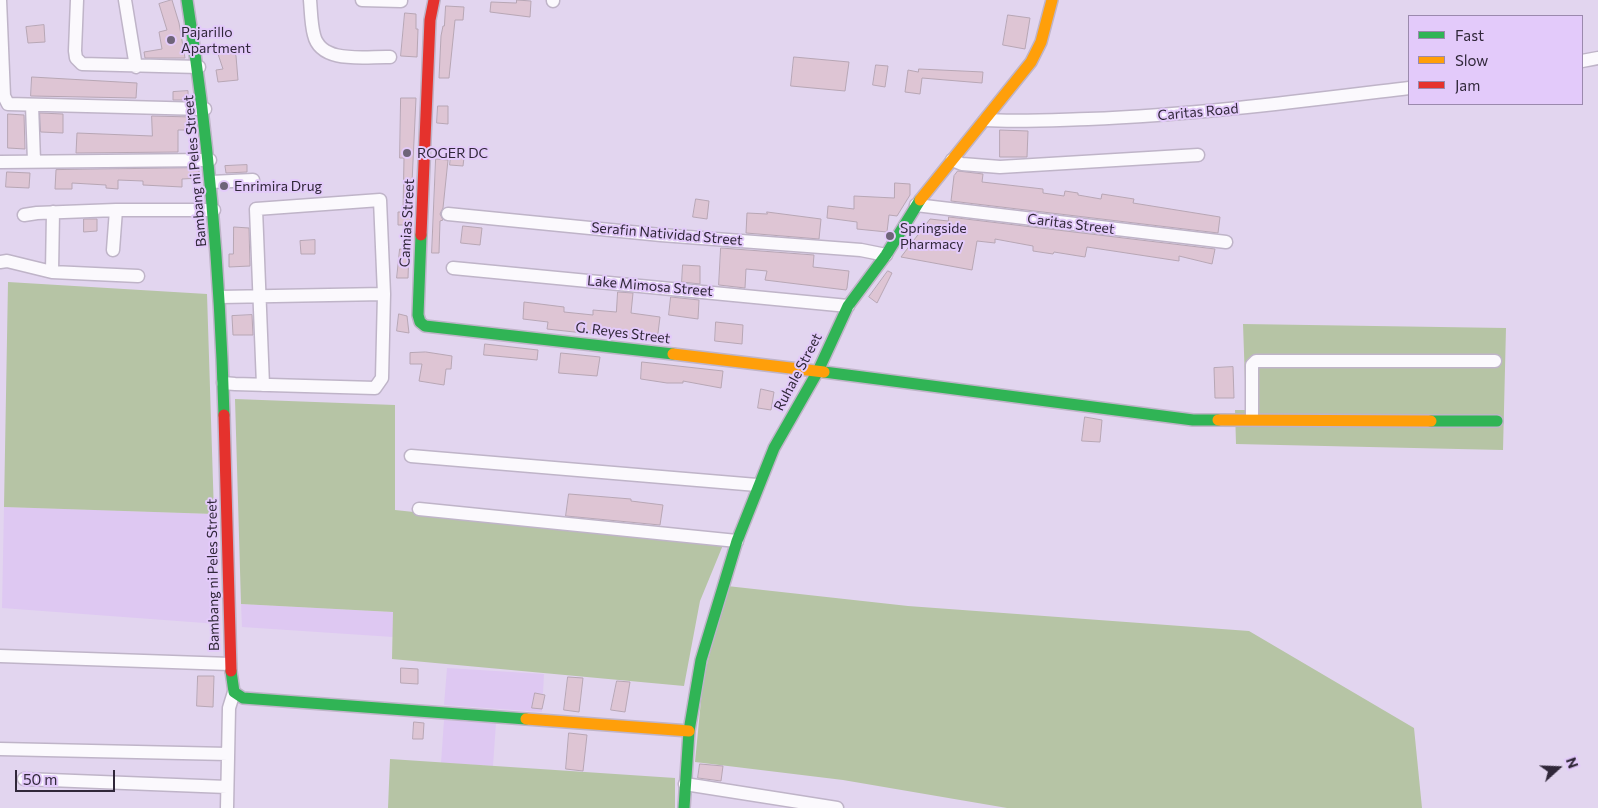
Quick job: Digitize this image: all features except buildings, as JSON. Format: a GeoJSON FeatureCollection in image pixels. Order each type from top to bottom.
{"type":"FeatureCollection","features":[{"type":"Feature","properties":{"kind":"street"},"geometry":{"type":"LineString","coordinates":[[0,0],[4,101],[8,104],[205,109]]}},
{"type":"Feature","properties":{"kind":"street"},"geometry":{"type":"LineString","coordinates":[[76,0],[74,51],[76,58],[82,64],[136,67],[199,67]]}},
{"type":"Feature","properties":{"kind":"street"},"geometry":{"type":"LineString","coordinates":[[125,0],[136,67]]}},
{"type":"Feature","properties":{"kind":"street","name":"Bambang ni Peles Street"},"geometry":{"type":"LineString","coordinates":[[187,0],[205,109],[220,297],[224,384],[230,664],[234,692]]}},
{"type":"Feature","properties":{"kind":"street"},"geometry":{"type":"LineString","coordinates":[[310,0],[314,36],[319,49],[332,56],[390,57]]}},
{"type":"Feature","properties":{"kind":"street"},"geometry":{"type":"LineString","coordinates":[[362,0],[401,1]]}},
{"type":"Feature","properties":{"kind":"street","name":"Ruhale Street"},"geometry":{"type":"LineString","coordinates":[[684,808],[689,731],[701,660],[737,541],[757,485],[774,448],[818,371],[848,306],[886,255],[916,205],[1031,62],[1041,42],[1052,0]]}},
{"type":"Feature","properties":{"kind":"street","name":"Camias Street"},"geometry":{"type":"LineString","coordinates":[[425,326],[420,322],[418,314],[432,1]]}},
{"type":"Feature","properties":{"kind":"street"},"geometry":{"type":"LineString","coordinates":[[1583,61],[1598,58]]}},
{"type":"Feature","properties":{"kind":"street","name":"Caritas Road"},"geometry":{"type":"LineString","coordinates":[[985,120],[1012,122],[1114,118],[1223,110],[1408,88]]}},
{"type":"Feature","properties":{"kind":"street"},"geometry":{"type":"LineString","coordinates":[[32,105],[34,161]]}},
{"type":"Feature","properties":{"kind":"street"},"geometry":{"type":"LineString","coordinates":[[952,160],[962,164],[1000,167],[1198,155]]}},
{"type":"Feature","properties":{"kind":"street"},"geometry":{"type":"LineString","coordinates":[[0,162],[210,160]]}},
{"type":"Feature","properties":{"kind":"street"},"geometry":{"type":"LineString","coordinates":[[212,182],[253,180]]}},
{"type":"Feature","properties":{"kind":"street"},"geometry":{"type":"LineString","coordinates":[[224,384],[375,388],[382,378],[384,294],[381,203],[377,199],[256,209],[263,385]]}},
{"type":"Feature","properties":{"kind":"street","name":"Caritas Street"},"geometry":{"type":"LineString","coordinates":[[916,205],[1226,242]]}},
{"type":"Feature","properties":{"kind":"street"},"geometry":{"type":"LineString","coordinates":[[24,215],[116,210],[214,210]]}},
{"type":"Feature","properties":{"kind":"street"},"geometry":{"type":"LineString","coordinates":[[113,250],[116,210]]}},
{"type":"Feature","properties":{"kind":"street"},"geometry":{"type":"LineString","coordinates":[[52,272],[53,212]]}},
{"type":"Feature","properties":{"kind":"street","name":"Serafin Natividad Street"},"geometry":{"type":"LineString","coordinates":[[448,214],[661,235],[861,250],[886,255]]}},
{"type":"Feature","properties":{"kind":"street"},"geometry":{"type":"LineString","coordinates":[[0,262],[7,261],[52,272],[138,276]]}},
{"type":"Feature","properties":{"kind":"street","name":"Lake Mimosa Street"},"geometry":{"type":"LineString","coordinates":[[453,268],[848,306]]}},
{"type":"Feature","properties":{"kind":"street"},"geometry":{"type":"LineString","coordinates":[[220,297],[384,294]]}},
{"type":"Feature","properties":{"kind":"street","name":"G. Reyes Street"},"geometry":{"type":"LineString","coordinates":[[425,326],[818,371],[1193,420],[1497,421]]}},
{"type":"Feature","properties":{"kind":"street"},"geometry":{"type":"LineString","coordinates":[[1252,419],[1252,365],[1256,361],[1495,361]]}},
{"type":"Feature","properties":{"kind":"street"},"geometry":{"type":"LineString","coordinates":[[411,456],[757,485]]}},
{"type":"Feature","properties":{"kind":"street"},"geometry":{"type":"LineString","coordinates":[[419,509],[737,541]]}},
{"type":"Feature","properties":{"kind":"street"},"geometry":{"type":"LineString","coordinates":[[0,656],[230,664]]}},
{"type":"Feature","properties":{"kind":"street"},"geometry":{"type":"LineString","coordinates":[[227,808],[229,708],[234,692],[242,698],[689,731]]}},
{"type":"Feature","properties":{"kind":"street"},"geometry":{"type":"LineString","coordinates":[[0,749],[228,754]]}},
{"type":"Feature","properties":{"kind":"street"},"geometry":{"type":"LineString","coordinates":[[24,779],[227,787]]}},
{"type":"Feature","properties":{"kind":"street"},"geometry":{"type":"LineString","coordinates":[[685,784],[837,808]]}},
{"type":"Feature","properties":{"kind":"shaded area"},"geometry":{"type":"Polygon","coordinates":[[[4,507],[214,514],[218,624],[2,608],[4,507]]]}},
{"type":"Feature","properties":{"kind":"shaded area"},"geometry":{"type":"Polygon","coordinates":[[[241,604],[393,612],[393,637],[242,627],[241,604]]]}},
{"type":"Feature","properties":{"kind":"shaded area"},"geometry":{"type":"Polygon","coordinates":[[[447,668],[544,674],[542,712],[444,705],[447,668]]]}},
{"type":"Feature","properties":{"kind":"shaded area"},"geometry":{"type":"Polygon","coordinates":[[[444,720],[496,723],[493,766],[441,763],[444,720]]]}},
{"type":"Feature","properties":{"kind":"green space"},"geometry":{"type":"Polygon","coordinates":[[[8,282],[207,294],[214,514],[4,507],[8,282]]]}},
{"type":"Feature","properties":{"kind":"green space"},"geometry":{"type":"Polygon","coordinates":[[[1243,324],[1506,328],[1503,450],[1236,444],[1235,410],[1246,410],[1243,324]]]}},
{"type":"Feature","properties":{"kind":"green space"},"geometry":{"type":"Polygon","coordinates":[[[235,399],[395,405],[395,510],[723,545],[700,601],[684,686],[392,659],[393,612],[241,604],[235,399]]]}},
{"type":"Feature","properties":{"kind":"green space"},"geometry":{"type":"Polygon","coordinates":[[[727,586],[908,606],[1249,631],[1414,728],[1422,808],[1007,808],[843,780],[695,762],[703,680],[727,586]]]}},
{"type":"Feature","properties":{"kind":"green space"},"geometry":{"type":"Polygon","coordinates":[[[390,759],[675,778],[675,808],[388,808],[390,759]]]}},
{"type":"Feature","properties":{"kind":"traffic: fast"},"geometry":{"type":"LineString","coordinates":[[187,0],[202,103],[212,207],[220,310],[224,415]]}},
{"type":"Feature","properties":{"kind":"traffic: fast"},"geometry":{"type":"LineString","coordinates":[[684,808],[689,731],[701,660],[737,541],[774,448],[818,371],[848,306],[886,255],[920,200]]}},
{"type":"Feature","properties":{"kind":"traffic: fast"},"geometry":{"type":"LineString","coordinates":[[421,235],[418,315],[420,322],[425,326],[673,354]]}},
{"type":"Feature","properties":{"kind":"traffic: fast"},"geometry":{"type":"LineString","coordinates":[[824,372],[1193,420],[1218,420]]}},
{"type":"Feature","properties":{"kind":"traffic: fast"},"geometry":{"type":"LineString","coordinates":[[1431,421],[1497,421]]}},
{"type":"Feature","properties":{"kind":"traffic: fast"},"geometry":{"type":"LineString","coordinates":[[231,671],[234,692],[243,698],[526,719]]}},
{"type":"Feature","properties":{"kind":"traffic: slow"},"geometry":{"type":"LineString","coordinates":[[920,200],[1031,62],[1041,42],[1052,0]]}},
{"type":"Feature","properties":{"kind":"traffic: slow"},"geometry":{"type":"LineString","coordinates":[[673,354],[824,372]]}},
{"type":"Feature","properties":{"kind":"traffic: slow"},"geometry":{"type":"LineString","coordinates":[[1218,420],[1431,421]]}},
{"type":"Feature","properties":{"kind":"traffic: slow"},"geometry":{"type":"LineString","coordinates":[[526,719],[689,731]]}},
{"type":"Feature","properties":{"kind":"traffic: jam"},"geometry":{"type":"LineString","coordinates":[[421,235],[430,20],[434,0]]}},
{"type":"Feature","properties":{"kind":"traffic: jam"},"geometry":{"type":"LineString","coordinates":[[224,415],[231,671]]}},
{"type":"Feature","properties":{"kind":"place","name":"Pajarillo Apartment"},"geometry":{"type":"Point","coordinates":[171,40]}},
{"type":"Feature","properties":{"kind":"place","name":"ROGER DC"},"geometry":{"type":"Point","coordinates":[407,153]}},
{"type":"Feature","properties":{"kind":"place","name":"Enrimira Drug"},"geometry":{"type":"Point","coordinates":[224,186]}},
{"type":"Feature","properties":{"kind":"place","name":"Springside Pharmacy"},"geometry":{"type":"Point","coordinates":[890,236]}}]}
